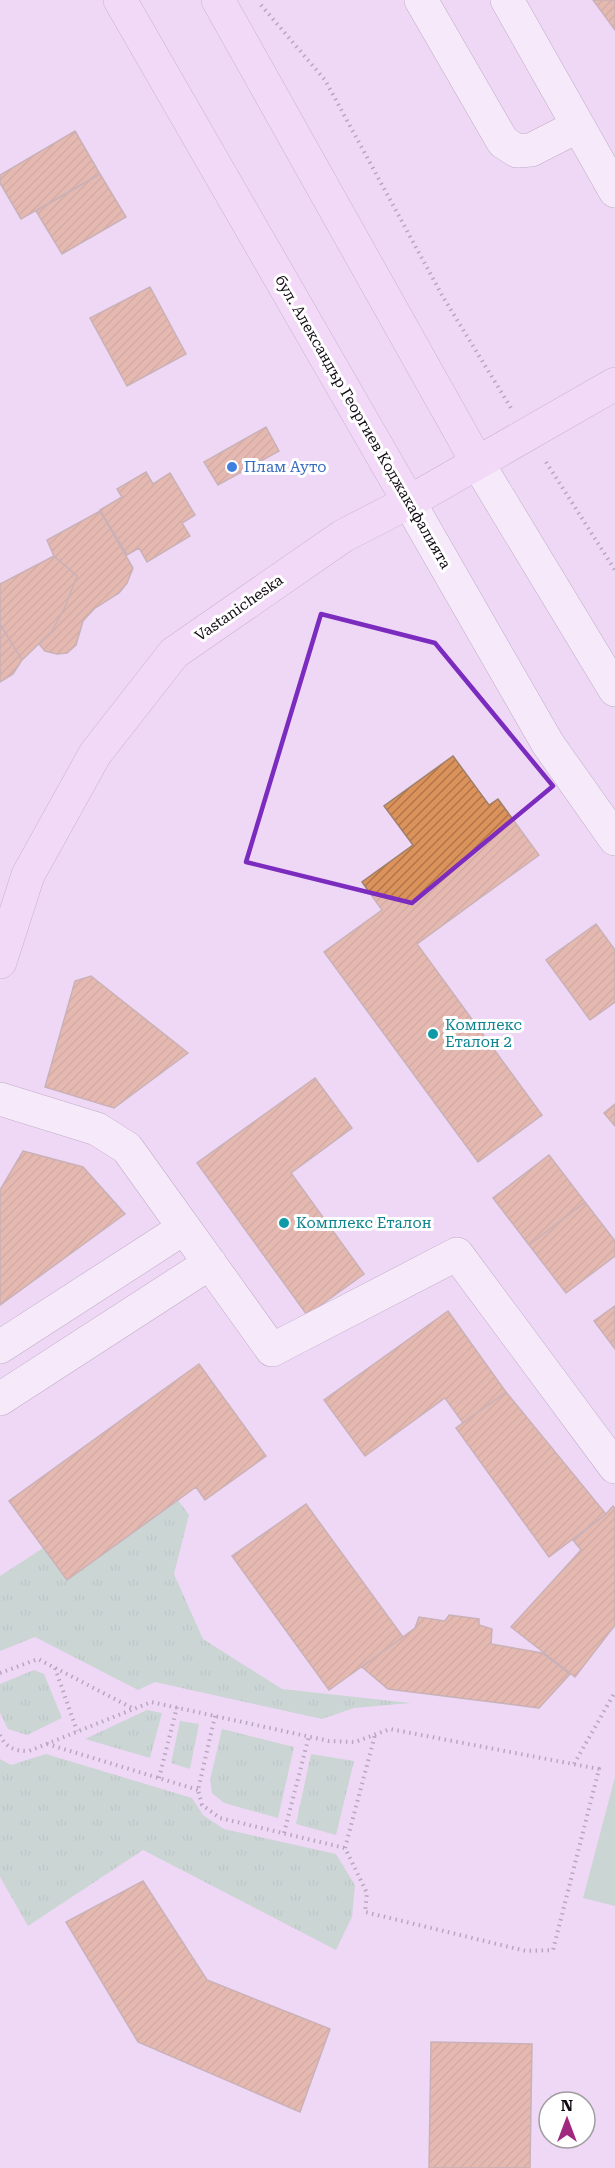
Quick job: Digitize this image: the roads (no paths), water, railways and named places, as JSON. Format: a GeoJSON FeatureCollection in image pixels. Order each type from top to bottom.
{"type":"FeatureCollection","features":[{"type":"Feature","properties":{"kind":"main road","name":"бул. Александър Георгиев Коджакафалията"},"geometry":{"type":"LineString","coordinates":[[120,0],[409,502]]}},
{"type":"Feature","properties":{"kind":"main road"},"geometry":{"type":"LineString","coordinates":[[218,0],[477,462]]}},
{"type":"Feature","properties":{"kind":"main road","name":"Vastanicheska"},"geometry":{"type":"LineString","coordinates":[[0,962],[28,876],[95,754],[174,653],[343,536],[409,502],[615,384]]}},
{"type":"Feature","properties":{"kind":"street"},"geometry":{"type":"LineString","coordinates":[[421,0],[503,142],[517,152],[531,150],[578,126]]}},
{"type":"Feature","properties":{"kind":"street"},"geometry":{"type":"LineString","coordinates":[[507,0],[615,191]]}},
{"type":"Feature","properties":{"kind":"street"},"geometry":{"type":"LineString","coordinates":[[477,462],[615,690]]}},
{"type":"Feature","properties":{"kind":"street","name":"бул. Александър Георгиев Коджакафалията"},"geometry":{"type":"LineString","coordinates":[[409,502],[548,744],[615,839]]}},
{"type":"Feature","properties":{"kind":"street"},"geometry":{"type":"LineString","coordinates":[[0,1099],[97,1129],[127,1148],[272,1350],[457,1254],[615,1467]]}},
{"type":"Feature","properties":{"kind":"street"},"geometry":{"type":"LineString","coordinates":[[0,1347],[184,1228]]}},
{"type":"Feature","properties":{"kind":"street"},"geometry":{"type":"LineString","coordinates":[[0,1399],[210,1263]]}},
{"type":"Feature","properties":{"kind":"place","name":"Плам Ауто"},"geometry":{"type":"Point","coordinates":[232,467]}},
{"type":"Feature","properties":{"kind":"place","name":"Комплекс Еталон 2"},"geometry":{"type":"Point","coordinates":[433,1034]}},
{"type":"Feature","properties":{"kind":"place","name":"Комплекс Еталон"},"geometry":{"type":"Point","coordinates":[284,1223]}}]}
